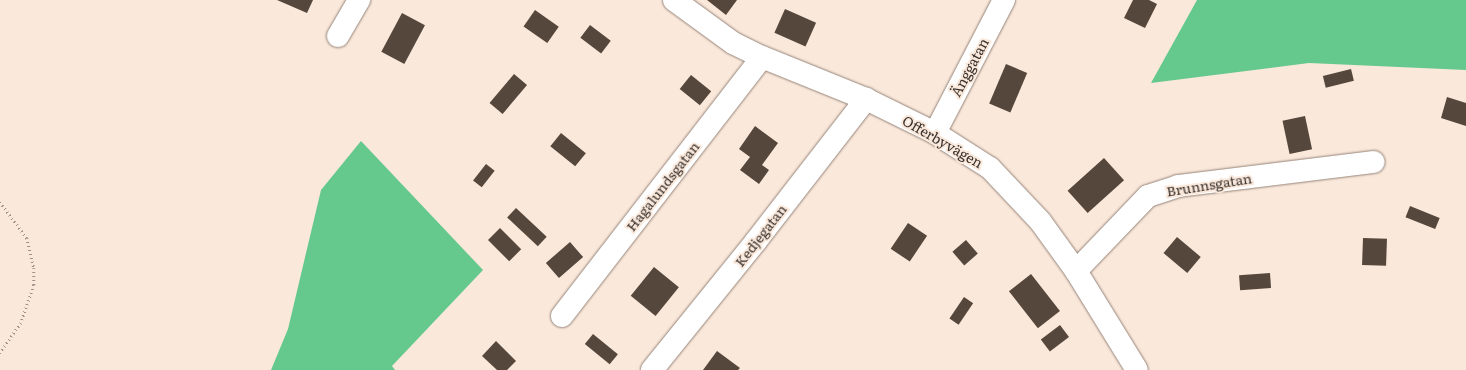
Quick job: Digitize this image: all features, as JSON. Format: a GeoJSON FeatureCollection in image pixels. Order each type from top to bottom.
{"type":"FeatureCollection","features":[{"type":"Feature","properties":{"kind":"street"},"geometry":{"type":"LineString","coordinates":[[338,36],[359,0]]}},
{"type":"Feature","properties":{"kind":"street","name":"Offerbyvägen"},"geometry":{"type":"LineString","coordinates":[[674,0],[727,39],[762,57],[866,99],[935,133],[990,168],[1040,221],[1076,271],[1137,370]]}},
{"type":"Feature","properties":{"kind":"street","name":"Änggatan"},"geometry":{"type":"LineString","coordinates":[[935,133],[1004,0]]}},
{"type":"Feature","properties":{"kind":"street","name":"Hagalundsgatan"},"geometry":{"type":"LineString","coordinates":[[562,316],[762,57]]}},
{"type":"Feature","properties":{"kind":"street","name":"Kedjegatan"},"geometry":{"type":"LineString","coordinates":[[652,370],[756,241],[866,99]]}},
{"type":"Feature","properties":{"kind":"street","name":"Brunnsgatan"},"geometry":{"type":"LineString","coordinates":[[1076,271],[1148,196],[1178,186],[1374,162]]}},
{"type":"Feature","properties":{"kind":"path"},"geometry":{"type":"LineString","coordinates":[[0,202],[27,238],[34,268],[34,285],[21,323],[0,353]]}},
{"type":"Feature","properties":{"kind":"green space"},"geometry":{"type":"Polygon","coordinates":[[[1197,0],[1466,0],[1466,70],[1309,63],[1151,83],[1197,0]]]}},
{"type":"Feature","properties":{"kind":"green space"},"geometry":{"type":"Polygon","coordinates":[[[361,141],[483,270],[392,366],[395,370],[271,370],[288,329],[321,190],[361,141]]]}},
{"type":"Feature","properties":{"kind":"building"},"geometry":{"type":"Polygon","coordinates":[[[277,0],[313,0],[307,13],[277,0]]]}},
{"type":"Feature","properties":{"kind":"building"},"geometry":{"type":"Polygon","coordinates":[[[707,0],[737,0],[726,15],[707,0]]]}},
{"type":"Feature","properties":{"kind":"building"},"geometry":{"type":"Polygon","coordinates":[[[1133,0],[1149,0],[1157,4],[1145,28],[1124,18],[1133,0]]]}},
{"type":"Feature","properties":{"kind":"building"},"geometry":{"type":"Polygon","coordinates":[[[785,9],[816,23],[805,47],[774,33],[785,9]]]}},
{"type":"Feature","properties":{"kind":"building"},"geometry":{"type":"Polygon","coordinates":[[[535,10],[559,27],[547,43],[524,26],[535,10]]]}},
{"type":"Feature","properties":{"kind":"building"},"geometry":{"type":"Polygon","coordinates":[[[402,13],[425,25],[404,64],[381,52],[402,13]]]}},
{"type":"Feature","properties":{"kind":"building"},"geometry":{"type":"Polygon","coordinates":[[[590,25],[611,41],[601,53],[580,38],[590,25]]]}},
{"type":"Feature","properties":{"kind":"building"},"geometry":{"type":"Polygon","coordinates":[[[1006,64],[1027,73],[1010,113],[989,104],[1006,64]]]}},
{"type":"Feature","properties":{"kind":"building"},"geometry":{"type":"Polygon","coordinates":[[[1351,69],[1354,81],[1326,88],[1323,76],[1351,69]]]}},
{"type":"Feature","properties":{"kind":"building"},"geometry":{"type":"Polygon","coordinates":[[[514,74],[527,85],[503,114],[490,103],[514,74]]]}},
{"type":"Feature","properties":{"kind":"building"},"geometry":{"type":"Polygon","coordinates":[[[691,75],[711,91],[700,105],[680,89],[691,75]]]}},
{"type":"Feature","properties":{"kind":"building"},"geometry":{"type":"Polygon","coordinates":[[[1447,97],[1466,103],[1466,126],[1441,118],[1447,97]]]}},
{"type":"Feature","properties":{"kind":"building"},"geometry":{"type":"Polygon","coordinates":[[[1305,116],[1312,149],[1290,154],[1283,121],[1305,116]]]}},
{"type":"Feature","properties":{"kind":"building"},"geometry":{"type":"Polygon","coordinates":[[[755,126],[778,143],[762,165],[769,170],[759,184],[740,170],[750,157],[739,149],[755,126]]]}},
{"type":"Feature","properties":{"kind":"building"},"geometry":{"type":"Polygon","coordinates":[[[561,133],[586,153],[575,166],[550,146],[561,133]]]}},
{"type":"Feature","properties":{"kind":"building"},"geometry":{"type":"Polygon","coordinates":[[[1104,158],[1124,180],[1088,213],[1068,191],[1104,158]]]}},
{"type":"Feature","properties":{"kind":"building"},"geometry":{"type":"Polygon","coordinates":[[[486,164],[495,171],[482,187],[473,181],[486,164]]]}},
{"type":"Feature","properties":{"kind":"building"},"geometry":{"type":"Polygon","coordinates":[[[1410,206],[1440,218],[1435,229],[1406,217],[1410,206]]]}},
{"type":"Feature","properties":{"kind":"building"},"geometry":{"type":"Polygon","coordinates":[[[516,208],[547,237],[538,246],[507,218],[516,208]]]}},
{"type":"Feature","properties":{"kind":"building"},"geometry":{"type":"Polygon","coordinates":[[[908,223],[927,236],[910,262],[891,249],[908,223]]]}},
{"type":"Feature","properties":{"kind":"building"},"geometry":{"type":"Polygon","coordinates":[[[500,228],[521,249],[509,261],[488,240],[500,228]]]}},
{"type":"Feature","properties":{"kind":"building"},"geometry":{"type":"Polygon","coordinates":[[[1177,237],[1201,257],[1187,273],[1164,253],[1177,237]]]}},
{"type":"Feature","properties":{"kind":"building"},"geometry":{"type":"Polygon","coordinates":[[[1363,238],[1387,239],[1386,266],[1362,265],[1363,238]]]}},
{"type":"Feature","properties":{"kind":"building"},"geometry":{"type":"Polygon","coordinates":[[[966,240],[978,254],[964,265],[952,252],[966,240]]]}},
{"type":"Feature","properties":{"kind":"building"},"geometry":{"type":"Polygon","coordinates":[[[570,242],[583,257],[559,278],[546,263],[570,242]]]}},
{"type":"Feature","properties":{"kind":"building"},"geometry":{"type":"Polygon","coordinates":[[[654,267],[679,287],[656,316],[631,296],[654,267]]]}},
{"type":"Feature","properties":{"kind":"building"},"geometry":{"type":"Polygon","coordinates":[[[1270,273],[1271,288],[1240,290],[1239,275],[1270,273]]]}},
{"type":"Feature","properties":{"kind":"building"},"geometry":{"type":"Polygon","coordinates":[[[1031,274],[1060,311],[1038,328],[1009,291],[1031,274]]]}},
{"type":"Feature","properties":{"kind":"building"},"geometry":{"type":"Polygon","coordinates":[[[964,297],[973,303],[959,325],[949,319],[964,297]]]}},
{"type":"Feature","properties":{"kind":"building"},"geometry":{"type":"Polygon","coordinates":[[[1060,325],[1069,337],[1050,351],[1041,339],[1060,325]]]}},
{"type":"Feature","properties":{"kind":"building"},"geometry":{"type":"Polygon","coordinates":[[[593,334],[618,354],[610,364],[585,344],[593,334]]]}},
{"type":"Feature","properties":{"kind":"building"},"geometry":{"type":"Polygon","coordinates":[[[496,341],[516,361],[507,370],[497,370],[482,356],[496,341]]]}},
{"type":"Feature","properties":{"kind":"building"},"geometry":{"type":"Polygon","coordinates":[[[717,351],[740,368],[738,370],[703,370],[717,351]]]}}]}
